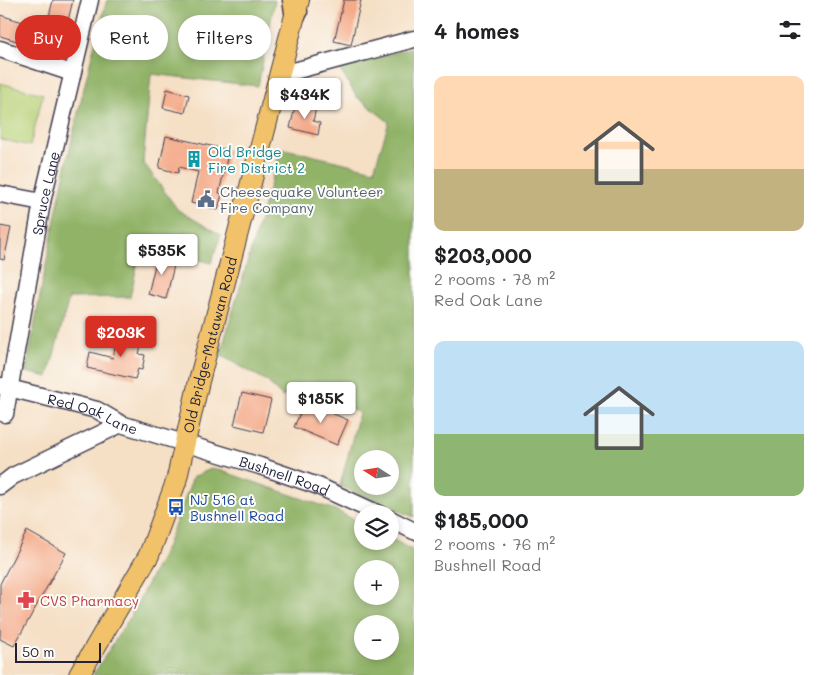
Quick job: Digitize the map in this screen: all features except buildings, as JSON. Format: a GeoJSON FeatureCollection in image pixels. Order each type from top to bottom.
{"type":"FeatureCollection","features":[{"type":"Feature","properties":{"kind":"main road","name":"Old Bridge-Matawan Road"},"geometry":{"type":"LineString","coordinates":[[79,675],[149,555],[176,482],[199,381],[296,4]]}},
{"type":"Feature","properties":{"kind":"street","name":"Spruce Lane"},"geometry":{"type":"LineString","coordinates":[[0,412],[5,414],[5,388],[42,202],[90,0]]}},
{"type":"Feature","properties":{"kind":"street"},"geometry":{"type":"LineString","coordinates":[[279,75],[414,39]]}},
{"type":"Feature","properties":{"kind":"street"},"geometry":{"type":"LineString","coordinates":[[0,49],[72,73]]}},
{"type":"Feature","properties":{"kind":"street"},"geometry":{"type":"LineString","coordinates":[[0,194],[42,202]]}},
{"type":"Feature","properties":{"kind":"street","name":"Red Oak Lane"},"geometry":{"type":"LineString","coordinates":[[5,388],[97,410],[121,424],[185,443]]}},
{"type":"Feature","properties":{"kind":"street"},"geometry":{"type":"LineString","coordinates":[[0,486],[13,476],[121,424]]}},
{"type":"Feature","properties":{"kind":"street","name":"Bushnell Road"},"geometry":{"type":"LineString","coordinates":[[185,443],[318,486],[359,505]]}},
{"type":"Feature","properties":{"kind":"street"},"geometry":{"type":"LineString","coordinates":[[399,524],[414,531]]}},
{"type":"Feature","properties":{"kind":"green space"},"geometry":{"type":"Polygon","coordinates":[[[107,0],[275,0],[271,20],[271,15],[178,15],[178,60],[263,60],[258,86],[151,74],[143,162],[178,210],[221,235],[211,263],[142,243],[130,297],[69,298],[48,377],[26,372],[72,139],[91,59],[168,60],[168,15],[103,15],[107,0]]]}},
{"type":"Feature","properties":{"kind":"green space"},"geometry":{"type":"Polygon","coordinates":[[[414,47],[414,517],[399,511],[399,505],[385,505],[361,495],[399,495],[399,450],[354,450],[354,492],[340,486],[359,413],[314,388],[297,388],[282,397],[267,381],[220,355],[281,148],[374,170],[389,122],[357,97],[339,68],[414,47]]]}},
{"type":"Feature","properties":{"kind":"green space"},"geometry":{"type":"Polygon","coordinates":[[[0,83],[43,94],[30,146],[0,139],[0,83]]]}},
{"type":"Feature","properties":{"kind":"green space"},"geometry":{"type":"Polygon","coordinates":[[[213,468],[335,510],[354,520],[354,550],[399,550],[399,543],[414,551],[414,675],[93,675],[130,617],[166,548],[193,477],[213,468]]]}},
{"type":"Feature","properties":{"kind":"place","name":"Old Bridge Fire District 2"},"geometry":{"type":"Point","coordinates":[194,159]}},
{"type":"Feature","properties":{"kind":"place","name":"Cheesequake Volunteer Fire Company"},"geometry":{"type":"Point","coordinates":[206,199]}},
{"type":"Feature","properties":{"kind":"place","name":"NJ 516 at Bushnell Road"},"geometry":{"type":"Point","coordinates":[176,507]}},
{"type":"Feature","properties":{"kind":"place","name":"CVS Pharmacy"},"geometry":{"type":"Point","coordinates":[26,600]}}]}
